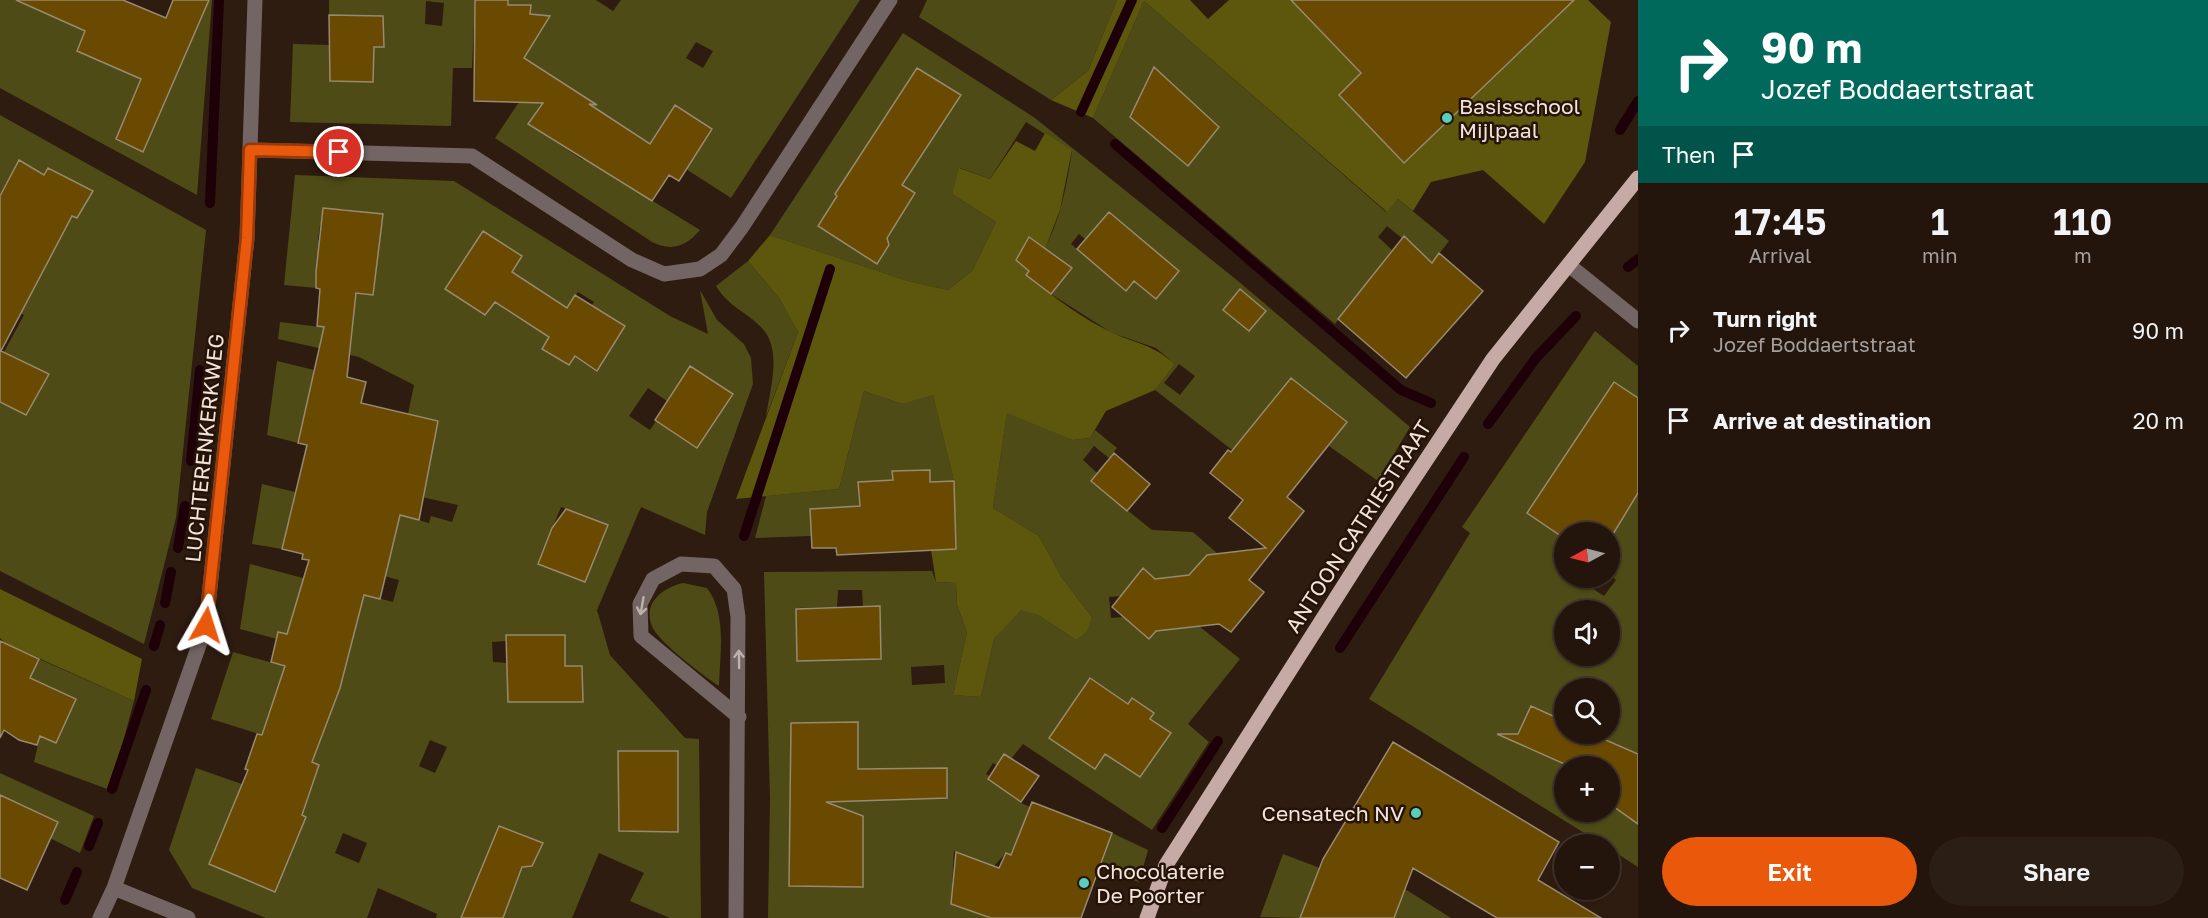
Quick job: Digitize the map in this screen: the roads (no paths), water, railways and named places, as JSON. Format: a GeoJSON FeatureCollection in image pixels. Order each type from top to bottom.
{"type":"FeatureCollection","features":[{"type":"Feature","properties":{"kind":"main road","name":"ANTOON CATRIESTRAAT"},"geometry":{"type":"LineString","coordinates":[[1147,918],[1166,865],[1364,554],[1493,359],[1570,266],[1638,178]]}},
{"type":"Feature","properties":{"kind":"street","name":"LUCHTERENKERKWEG"},"geometry":{"type":"LineString","coordinates":[[100,918],[114,888],[206,625],[247,238],[255,0]]}},
{"type":"Feature","properties":{"kind":"street"},"geometry":{"type":"LineString","coordinates":[[250,150],[472,156],[632,260],[664,274],[700,268],[721,255],[742,227],[890,0]]}},
{"type":"Feature","properties":{"kind":"street"},"geometry":{"type":"LineString","coordinates":[[1570,266],[1638,321]]}},
{"type":"Feature","properties":{"kind":"street"},"geometry":{"type":"LineString","coordinates":[[736,918],[739,717],[738,617],[734,589],[714,566],[681,564],[653,579],[640,604],[641,636],[739,717]]}},
{"type":"Feature","properties":{"kind":"street"},"geometry":{"type":"LineString","coordinates":[[114,888],[188,918]]}},
{"type":"Feature","properties":{"kind":"waterway"},"geometry":{"type":"LineString","coordinates":[[210,203],[219,0]]}},
{"type":"Feature","properties":{"kind":"waterway"},"geometry":{"type":"LineString","coordinates":[[1081,112],[1132,0]]}},
{"type":"Feature","properties":{"kind":"waterway"},"geometry":{"type":"LineString","coordinates":[[1620,130],[1638,101]]}},
{"type":"Feature","properties":{"kind":"waterway"},"geometry":{"type":"LineString","coordinates":[[1115,144],[1401,390],[1431,403]]}},
{"type":"Feature","properties":{"kind":"waterway"},"geometry":{"type":"LineString","coordinates":[[1628,267],[1638,259]]}},
{"type":"Feature","properties":{"kind":"waterway"},"geometry":{"type":"LineString","coordinates":[[744,536],[830,269]]}},
{"type":"Feature","properties":{"kind":"waterway"},"geometry":{"type":"LineString","coordinates":[[1488,424],[1536,358],[1576,316]]}},
{"type":"Feature","properties":{"kind":"waterway"},"geometry":{"type":"LineString","coordinates":[[191,461],[200,370]]}},
{"type":"Feature","properties":{"kind":"waterway"},"geometry":{"type":"LineString","coordinates":[[1340,648],[1464,457]]}},
{"type":"Feature","properties":{"kind":"waterway"},"geometry":{"type":"LineString","coordinates":[[178,548],[185,506]]}},
{"type":"Feature","properties":{"kind":"waterway"},"geometry":{"type":"LineString","coordinates":[[165,603],[171,572]]}},
{"type":"Feature","properties":{"kind":"waterway"},"geometry":{"type":"LineString","coordinates":[[154,646],[160,625]]}},
{"type":"Feature","properties":{"kind":"waterway"},"geometry":{"type":"LineString","coordinates":[[112,789],[146,690]]}},
{"type":"Feature","properties":{"kind":"waterway"},"geometry":{"type":"LineString","coordinates":[[1162,828],[1218,741]]}},
{"type":"Feature","properties":{"kind":"waterway"},"geometry":{"type":"LineString","coordinates":[[89,846],[98,823]]}},
{"type":"Feature","properties":{"kind":"waterway"},"geometry":{"type":"LineString","coordinates":[[65,900],[77,872]]}},
{"type":"Feature","properties":{"kind":"place","name":"Basisschool Mijlpaal"},"geometry":{"type":"Point","coordinates":[1447,118]}},
{"type":"Feature","properties":{"kind":"place","name":"Censatech NV"},"geometry":{"type":"Point","coordinates":[1416,813]}},
{"type":"Feature","properties":{"kind":"place","name":"Chocolaterie De Poorter"},"geometry":{"type":"Point","coordinates":[1084,883]}}]}
